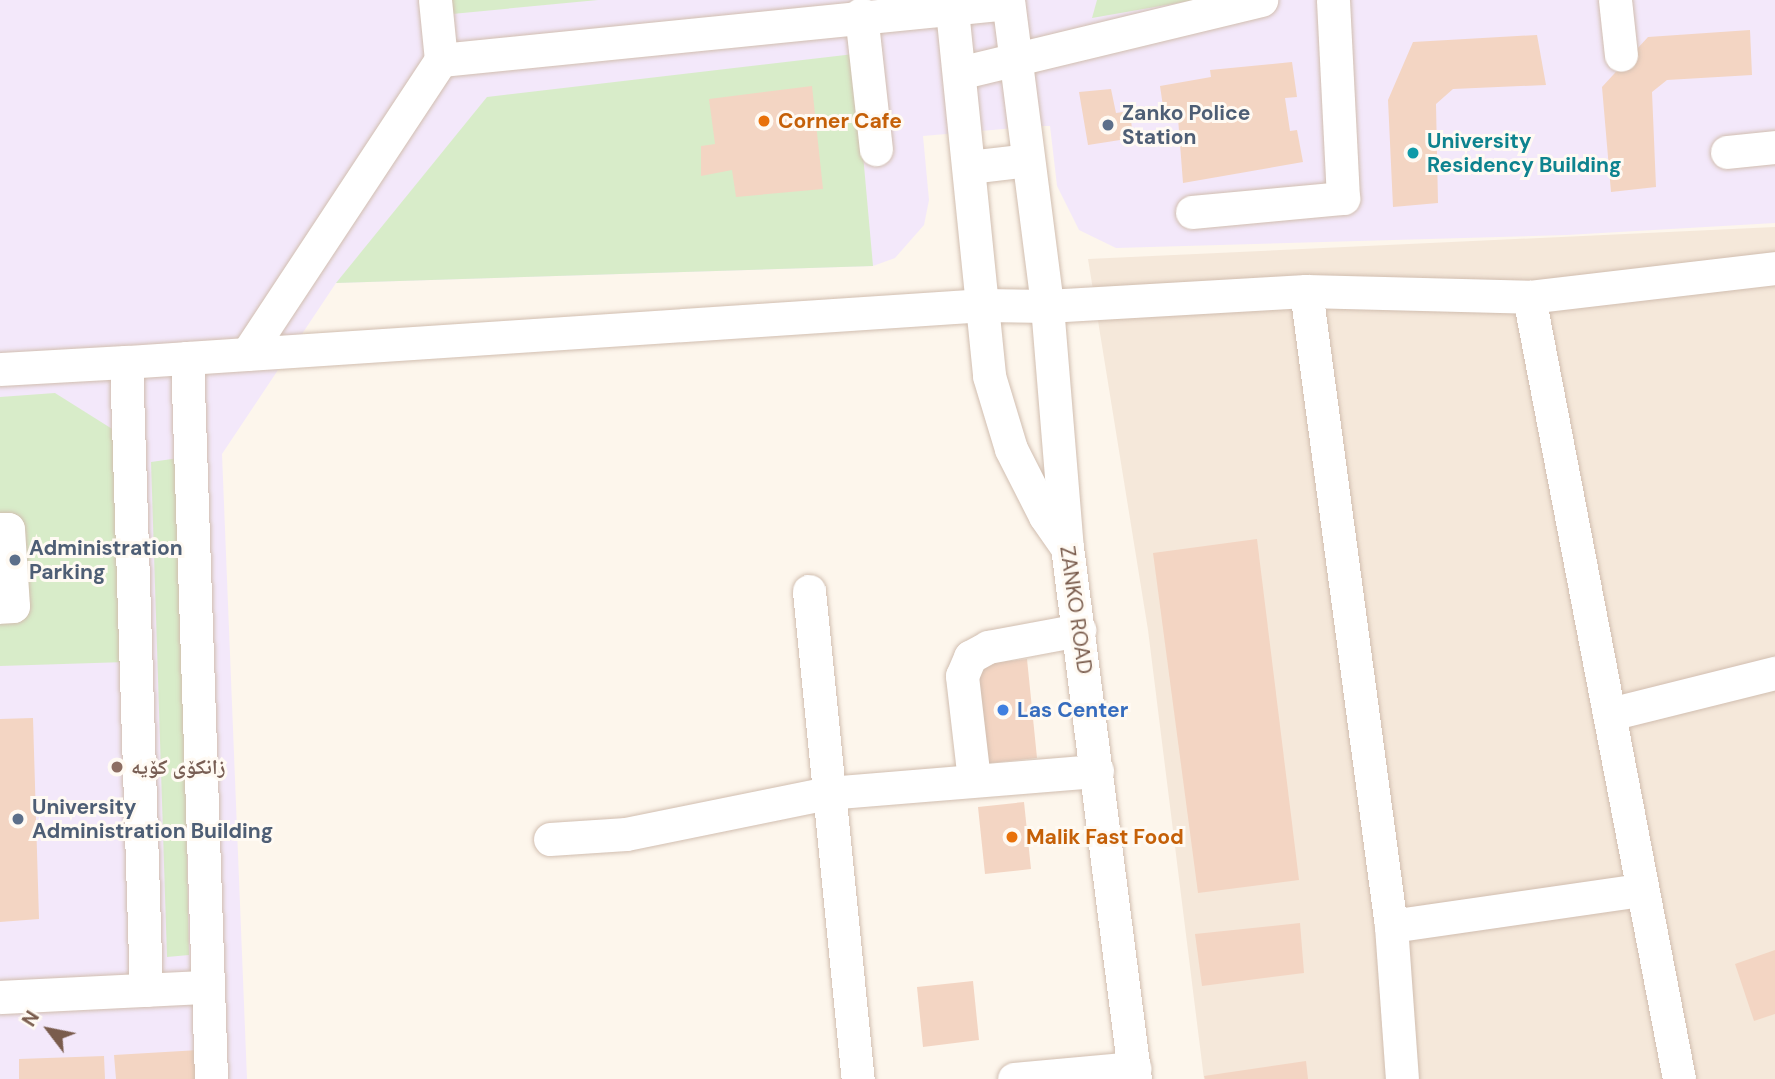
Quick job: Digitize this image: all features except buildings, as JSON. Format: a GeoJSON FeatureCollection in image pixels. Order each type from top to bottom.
{"type":"FeatureCollection","features":[{"type":"Feature","properties":{"kind":"street"},"geometry":{"type":"LineString","coordinates":[[247,354],[441,60],[435,0]]}},
{"type":"Feature","properties":{"kind":"street"},"geometry":{"type":"LineString","coordinates":[[959,73],[1261,0]]}},
{"type":"Feature","properties":{"kind":"street"},"geometry":{"type":"LineString","coordinates":[[1192,212],[1343,198],[1333,0]]}},
{"type":"Feature","properties":{"kind":"street"},"geometry":{"type":"LineString","coordinates":[[1615,0],[1621,55]]}},
{"type":"Feature","properties":{"kind":"street"},"geometry":{"type":"LineString","coordinates":[[441,60],[951,4],[1008,1]]}},
{"type":"Feature","properties":{"kind":"street","name":"ZANKO ROAD"},"geometry":{"type":"LineString","coordinates":[[1008,1],[1047,306],[1067,547],[1135,1073]]}},
{"type":"Feature","properties":{"kind":"street"},"geometry":{"type":"LineString","coordinates":[[951,4],[984,305],[984,339],[998,413],[1026,483],[1067,547]]}},
{"type":"Feature","properties":{"kind":"street"},"geometry":{"type":"LineString","coordinates":[[861,15],[876,149]]}},
{"type":"Feature","properties":{"kind":"street"},"geometry":{"type":"LineString","coordinates":[[1727,152],[1775,147]]}},
{"type":"Feature","properties":{"kind":"street"},"geometry":{"type":"LineString","coordinates":[[969,167],[1028,160]]}},
{"type":"Feature","properties":{"kind":"street"},"geometry":{"type":"LineString","coordinates":[[0,369],[984,305],[1047,306],[1306,291],[1529,297],[1775,268]]}},
{"type":"Feature","properties":{"kind":"street"},"geometry":{"type":"LineString","coordinates":[[1306,291],[1391,926],[1402,1079]]}},
{"type":"Feature","properties":{"kind":"street"},"geometry":{"type":"LineString","coordinates":[[1529,297],[1678,1079]]}},
{"type":"Feature","properties":{"kind":"street"},"geometry":{"type":"LineString","coordinates":[[187,358],[211,1079]]}},
{"type":"Feature","properties":{"kind":"street"},"geometry":{"type":"LineString","coordinates":[[126,362],[146,990]]}},
{"type":"Feature","properties":{"kind":"street"},"geometry":{"type":"LineString","coordinates":[[0,529],[8,529],[13,606],[0,607]]}},
{"type":"Feature","properties":{"kind":"street"},"geometry":{"type":"LineString","coordinates":[[809,591],[827,793],[858,1079]]}},
{"type":"Feature","properties":{"kind":"street"},"geometry":{"type":"LineString","coordinates":[[974,780],[962,676],[970,657],[988,647],[1079,630]]}},
{"type":"Feature","properties":{"kind":"street"},"geometry":{"type":"LineString","coordinates":[[1610,714],[1775,673]]}},
{"type":"Feature","properties":{"kind":"street"},"geometry":{"type":"LineString","coordinates":[[550,839],[626,834],[827,793],[1097,771]]}},
{"type":"Feature","properties":{"kind":"street"},"geometry":{"type":"LineString","coordinates":[[1391,926],[1640,890]]}},
{"type":"Feature","properties":{"kind":"street"},"geometry":{"type":"LineString","coordinates":[[0,997],[207,987]]}},
{"type":"Feature","properties":{"kind":"street"},"geometry":{"type":"LineString","coordinates":[[1014,1079],[1135,1073]]}},
{"type":"Feature","properties":{"kind":"shaded area","name":"زانکۆی کۆیە"},"geometry":{"type":"Polygon","coordinates":[[[0,0],[1775,0],[1775,223],[1567,235],[1116,248],[1079,230],[1057,186],[1050,126],[1037,126],[923,136],[929,200],[924,225],[895,258],[873,266],[336,283],[222,454],[247,1079],[0,1079],[0,0]]]}},
{"type":"Feature","properties":{"kind":"shaded area"},"geometry":{"type":"Polygon","coordinates":[[[1775,227],[1775,1079],[1204,1079],[1148,630],[1088,259],[1775,227]]]}},
{"type":"Feature","properties":{"kind":"green space"},"geometry":{"type":"Polygon","coordinates":[[[429,0],[598,0],[431,16],[429,0]]]}},
{"type":"Feature","properties":{"kind":"green space"},"geometry":{"type":"Polygon","coordinates":[[[1097,0],[1195,0],[1092,18],[1097,0]]]}},
{"type":"Feature","properties":{"kind":"green space"},"geometry":{"type":"Polygon","coordinates":[[[854,54],[873,266],[336,283],[487,97],[854,54]]]}},
{"type":"Feature","properties":{"kind":"green space"},"geometry":{"type":"Polygon","coordinates":[[[55,393],[117,432],[126,662],[0,666],[0,397],[55,393]]]}},
{"type":"Feature","properties":{"kind":"green space"},"geometry":{"type":"Polygon","coordinates":[[[179,458],[189,955],[167,957],[151,462],[179,458]]]}},
{"type":"Feature","properties":{"kind":"place","name":"Corner Cafe"},"geometry":{"type":"Point","coordinates":[764,121]}},
{"type":"Feature","properties":{"kind":"place","name":"Zanko Police Station"},"geometry":{"type":"Point","coordinates":[1108,125]}},
{"type":"Feature","properties":{"kind":"place","name":"University Residency Building"},"geometry":{"type":"Point","coordinates":[1413,153]}},
{"type":"Feature","properties":{"kind":"place","name":"Administration Parking"},"geometry":{"type":"Point","coordinates":[15,560]}},
{"type":"Feature","properties":{"kind":"place","name":"Las Center"},"geometry":{"type":"Point","coordinates":[1003,710]}},
{"type":"Feature","properties":{"kind":"place","name":"زانکۆی کۆیە"},"geometry":{"type":"Point","coordinates":[117,767]}},
{"type":"Feature","properties":{"kind":"place","name":"University Administration Building"},"geometry":{"type":"Point","coordinates":[18,819]}},
{"type":"Feature","properties":{"kind":"place","name":"Malik Fast Food"},"geometry":{"type":"Point","coordinates":[1012,837]}}]}
